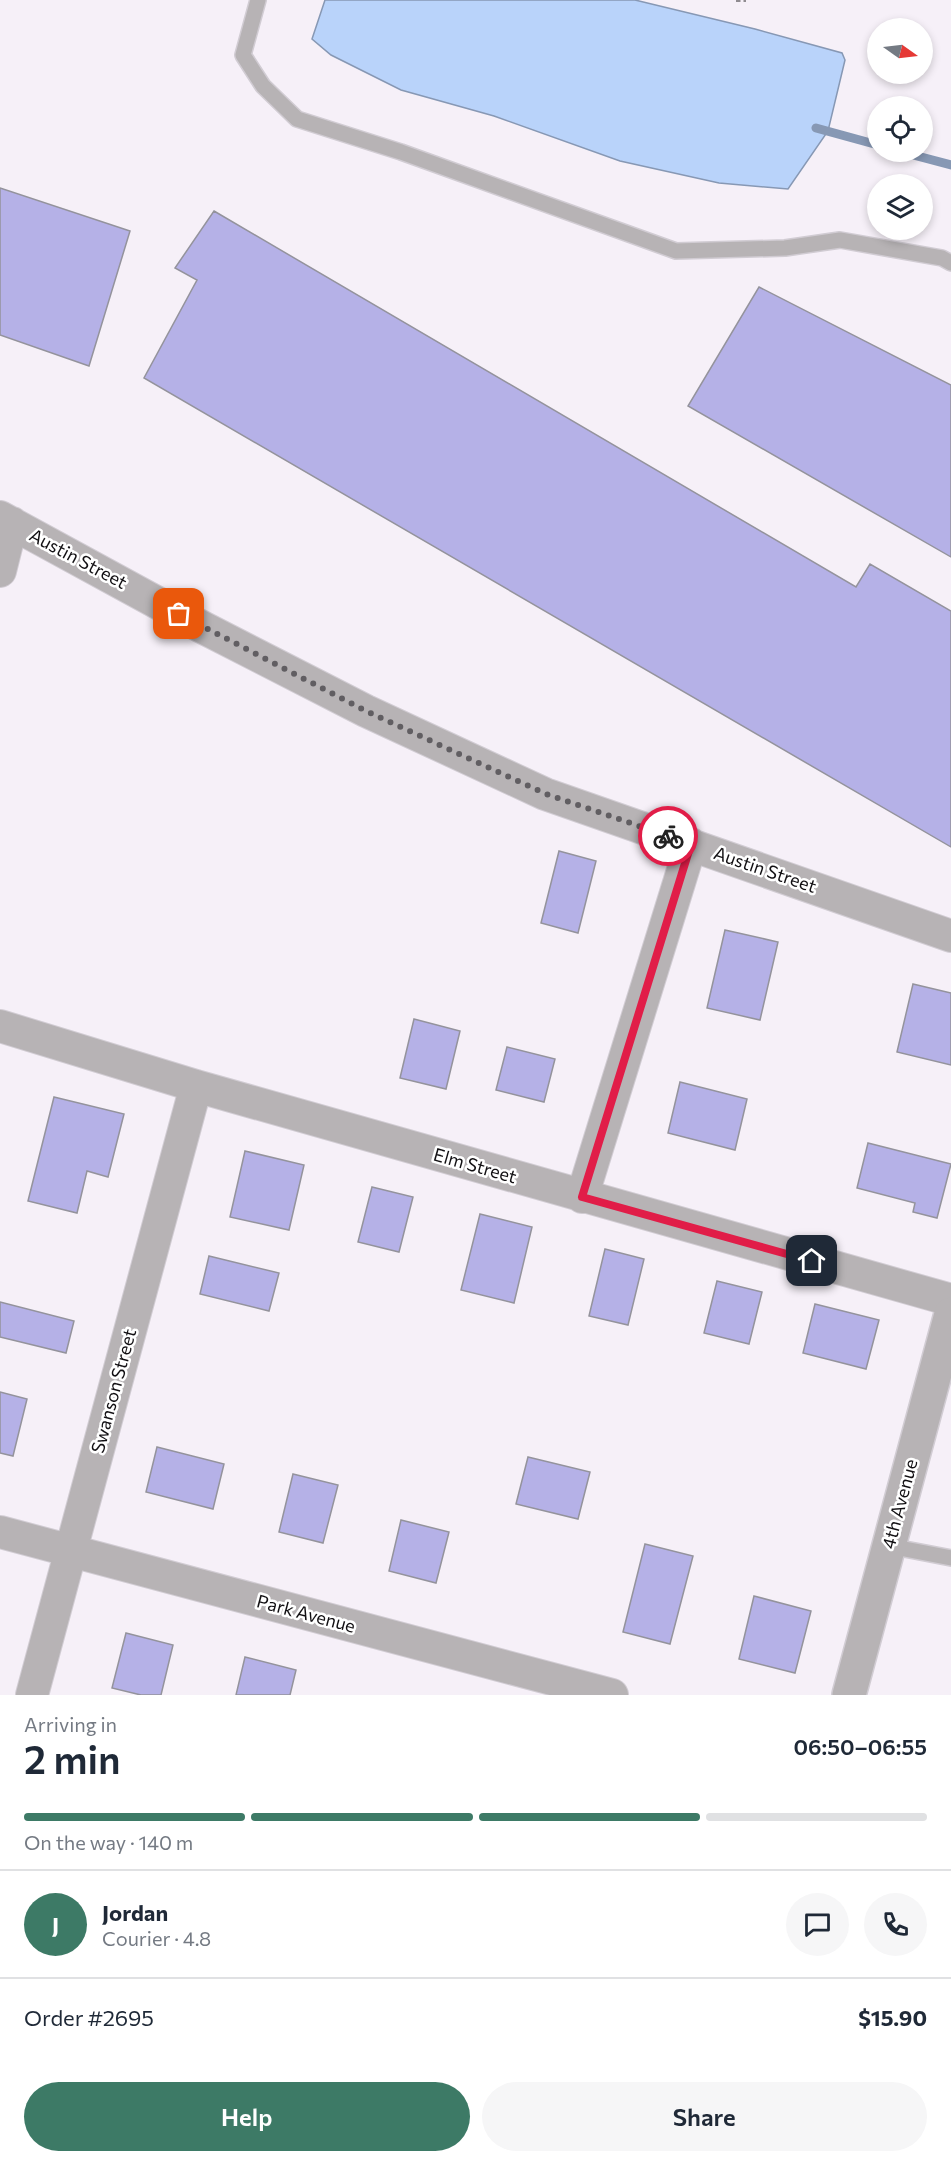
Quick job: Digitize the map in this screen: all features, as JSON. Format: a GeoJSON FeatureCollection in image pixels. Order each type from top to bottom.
{"type":"FeatureCollection","features":[{"type":"Feature","properties":{"kind":"street"},"geometry":{"type":"LineString","coordinates":[[0,571],[6,520]]}},
{"type":"Feature","properties":{"kind":"street","name":"Austin Street"},"geometry":{"type":"LineString","coordinates":[[6,520],[200,626],[366,711],[546,794],[951,936]]}},
{"type":"Feature","properties":{"kind":"street"},"geometry":{"type":"LineString","coordinates":[[582,1197],[691,844]]}},
{"type":"Feature","properties":{"kind":"street","name":"Elm Street"},"geometry":{"type":"LineString","coordinates":[[0,1026],[196,1086],[951,1300]]}},
{"type":"Feature","properties":{"kind":"street","name":"Swanson Street"},"geometry":{"type":"LineString","coordinates":[[32,1695],[196,1086]]}},
{"type":"Feature","properties":{"kind":"street","name":"4th Avenue"},"geometry":{"type":"LineString","coordinates":[[849,1695],[951,1314]]}},
{"type":"Feature","properties":{"kind":"street","name":"Park Avenue"},"geometry":{"type":"LineString","coordinates":[[0,1532],[612,1695]]}},
{"type":"Feature","properties":{"kind":"lane"},"geometry":{"type":"LineString","coordinates":[[258,0],[243,55],[263,86],[297,119],[423,160],[676,251],[785,248],[840,240],[942,258],[951,263]]}},
{"type":"Feature","properties":{"kind":"lane"},"geometry":{"type":"LineString","coordinates":[[889,1546],[951,1558]]}},
{"type":"Feature","properties":{"kind":"path"},"geometry":{"type":"LineString","coordinates":[[736,0],[746,0]]}},
{"type":"Feature","properties":{"kind":"water"},"geometry":{"type":"Polygon","coordinates":[[[325,0],[635,0],[842,53],[845,60],[828,131],[788,189],[719,183],[620,161],[494,116],[401,90],[331,55],[312,39],[325,0]]]}},
{"type":"Feature","properties":{"kind":"building"},"geometry":{"type":"Polygon","coordinates":[[[0,188],[130,231],[89,366],[0,335],[0,188]]]}},
{"type":"Feature","properties":{"kind":"building"},"geometry":{"type":"Polygon","coordinates":[[[214,211],[856,587],[870,564],[951,611],[951,847],[144,378],[197,280],[175,268],[214,211]]]}},
{"type":"Feature","properties":{"kind":"building"},"geometry":{"type":"Polygon","coordinates":[[[759,287],[951,385],[951,557],[688,406],[759,287]]]}},
{"type":"Feature","properties":{"kind":"building"},"geometry":{"type":"Polygon","coordinates":[[[559,851],[596,861],[578,933],[541,923],[559,851]]]}},
{"type":"Feature","properties":{"kind":"building"},"geometry":{"type":"Polygon","coordinates":[[[725,930],[778,942],[760,1020],[707,1008],[725,930]]]}},
{"type":"Feature","properties":{"kind":"building"},"geometry":{"type":"Polygon","coordinates":[[[913,984],[951,993],[951,1065],[897,1052],[913,984]]]}},
{"type":"Feature","properties":{"kind":"building"},"geometry":{"type":"Polygon","coordinates":[[[414,1019],[460,1031],[446,1089],[400,1078],[414,1019]]]}},
{"type":"Feature","properties":{"kind":"building"},"geometry":{"type":"Polygon","coordinates":[[[507,1047],[555,1059],[544,1102],[496,1090],[507,1047]]]}},
{"type":"Feature","properties":{"kind":"building"},"geometry":{"type":"Polygon","coordinates":[[[680,1082],[747,1099],[735,1150],[668,1133],[680,1082]]]}},
{"type":"Feature","properties":{"kind":"building"},"geometry":{"type":"Polygon","coordinates":[[[54,1097],[124,1114],[108,1177],[87,1171],[77,1213],[28,1201],[54,1097]]]}},
{"type":"Feature","properties":{"kind":"building"},"geometry":{"type":"Polygon","coordinates":[[[868,1143],[951,1164],[937,1218],[913,1212],[915,1203],[857,1188],[868,1143]]]}},
{"type":"Feature","properties":{"kind":"building"},"geometry":{"type":"Polygon","coordinates":[[[245,1151],[304,1165],[289,1230],[230,1217],[245,1151]]]}},
{"type":"Feature","properties":{"kind":"building"},"geometry":{"type":"Polygon","coordinates":[[[372,1187],[413,1197],[399,1252],[358,1242],[372,1187]]]}},
{"type":"Feature","properties":{"kind":"building"},"geometry":{"type":"Polygon","coordinates":[[[480,1214],[532,1227],[514,1303],[461,1290],[480,1214]]]}},
{"type":"Feature","properties":{"kind":"building"},"geometry":{"type":"Polygon","coordinates":[[[605,1249],[644,1259],[628,1325],[589,1316],[605,1249]]]}},
{"type":"Feature","properties":{"kind":"building"},"geometry":{"type":"Polygon","coordinates":[[[209,1256],[279,1273],[269,1311],[200,1294],[209,1256]]]}},
{"type":"Feature","properties":{"kind":"building"},"geometry":{"type":"Polygon","coordinates":[[[717,1281],[762,1292],[749,1344],[704,1333],[717,1281]]]}},
{"type":"Feature","properties":{"kind":"building"},"geometry":{"type":"Polygon","coordinates":[[[0,1302],[74,1321],[66,1353],[0,1337],[0,1302]]]}},
{"type":"Feature","properties":{"kind":"building"},"geometry":{"type":"Polygon","coordinates":[[[815,1304],[879,1320],[866,1369],[803,1353],[815,1304]]]}},
{"type":"Feature","properties":{"kind":"building"},"geometry":{"type":"Polygon","coordinates":[[[0,1392],[27,1399],[13,1456],[0,1453],[0,1392]]]}},
{"type":"Feature","properties":{"kind":"building"},"geometry":{"type":"Polygon","coordinates":[[[157,1447],[224,1464],[213,1509],[146,1492],[157,1447]]]}},
{"type":"Feature","properties":{"kind":"building"},"geometry":{"type":"Polygon","coordinates":[[[528,1457],[590,1472],[578,1519],[516,1504],[528,1457]]]}},
{"type":"Feature","properties":{"kind":"building"},"geometry":{"type":"Polygon","coordinates":[[[293,1474],[338,1485],[323,1543],[279,1532],[293,1474]]]}},
{"type":"Feature","properties":{"kind":"building"},"geometry":{"type":"Polygon","coordinates":[[[401,1520],[449,1532],[436,1583],[389,1571],[401,1520]]]}},
{"type":"Feature","properties":{"kind":"building"},"geometry":{"type":"Polygon","coordinates":[[[645,1544],[693,1556],[670,1644],[623,1632],[645,1544]]]}},
{"type":"Feature","properties":{"kind":"building"},"geometry":{"type":"Polygon","coordinates":[[[754,1596],[811,1611],[795,1673],[739,1659],[754,1596]]]}},
{"type":"Feature","properties":{"kind":"building"},"geometry":{"type":"Polygon","coordinates":[[[126,1633],[173,1645],[161,1695],[141,1695],[112,1688],[126,1633]]]}},
{"type":"Feature","properties":{"kind":"building"},"geometry":{"type":"Polygon","coordinates":[[[245,1657],[296,1670],[290,1695],[236,1695],[245,1657]]]}},
{"type":"Feature","properties":{"kind":"waterway"},"geometry":{"type":"LineString","coordinates":[[816,128],[867,142]]}},
{"type":"Feature","properties":{"kind":"waterway"},"geometry":{"type":"LineString","coordinates":[[933,160],[951,165]]}},
{"type":"Feature","properties":{"kind":"way so far"},"geometry":{"type":"LineString","coordinates":[[179,614],[366,711],[546,794],[668,836]]}},
{"type":"Feature","properties":{"kind":"route"},"geometry":{"type":"LineString","coordinates":[[668,836],[691,844],[582,1197],[812,1261]]}}]}
